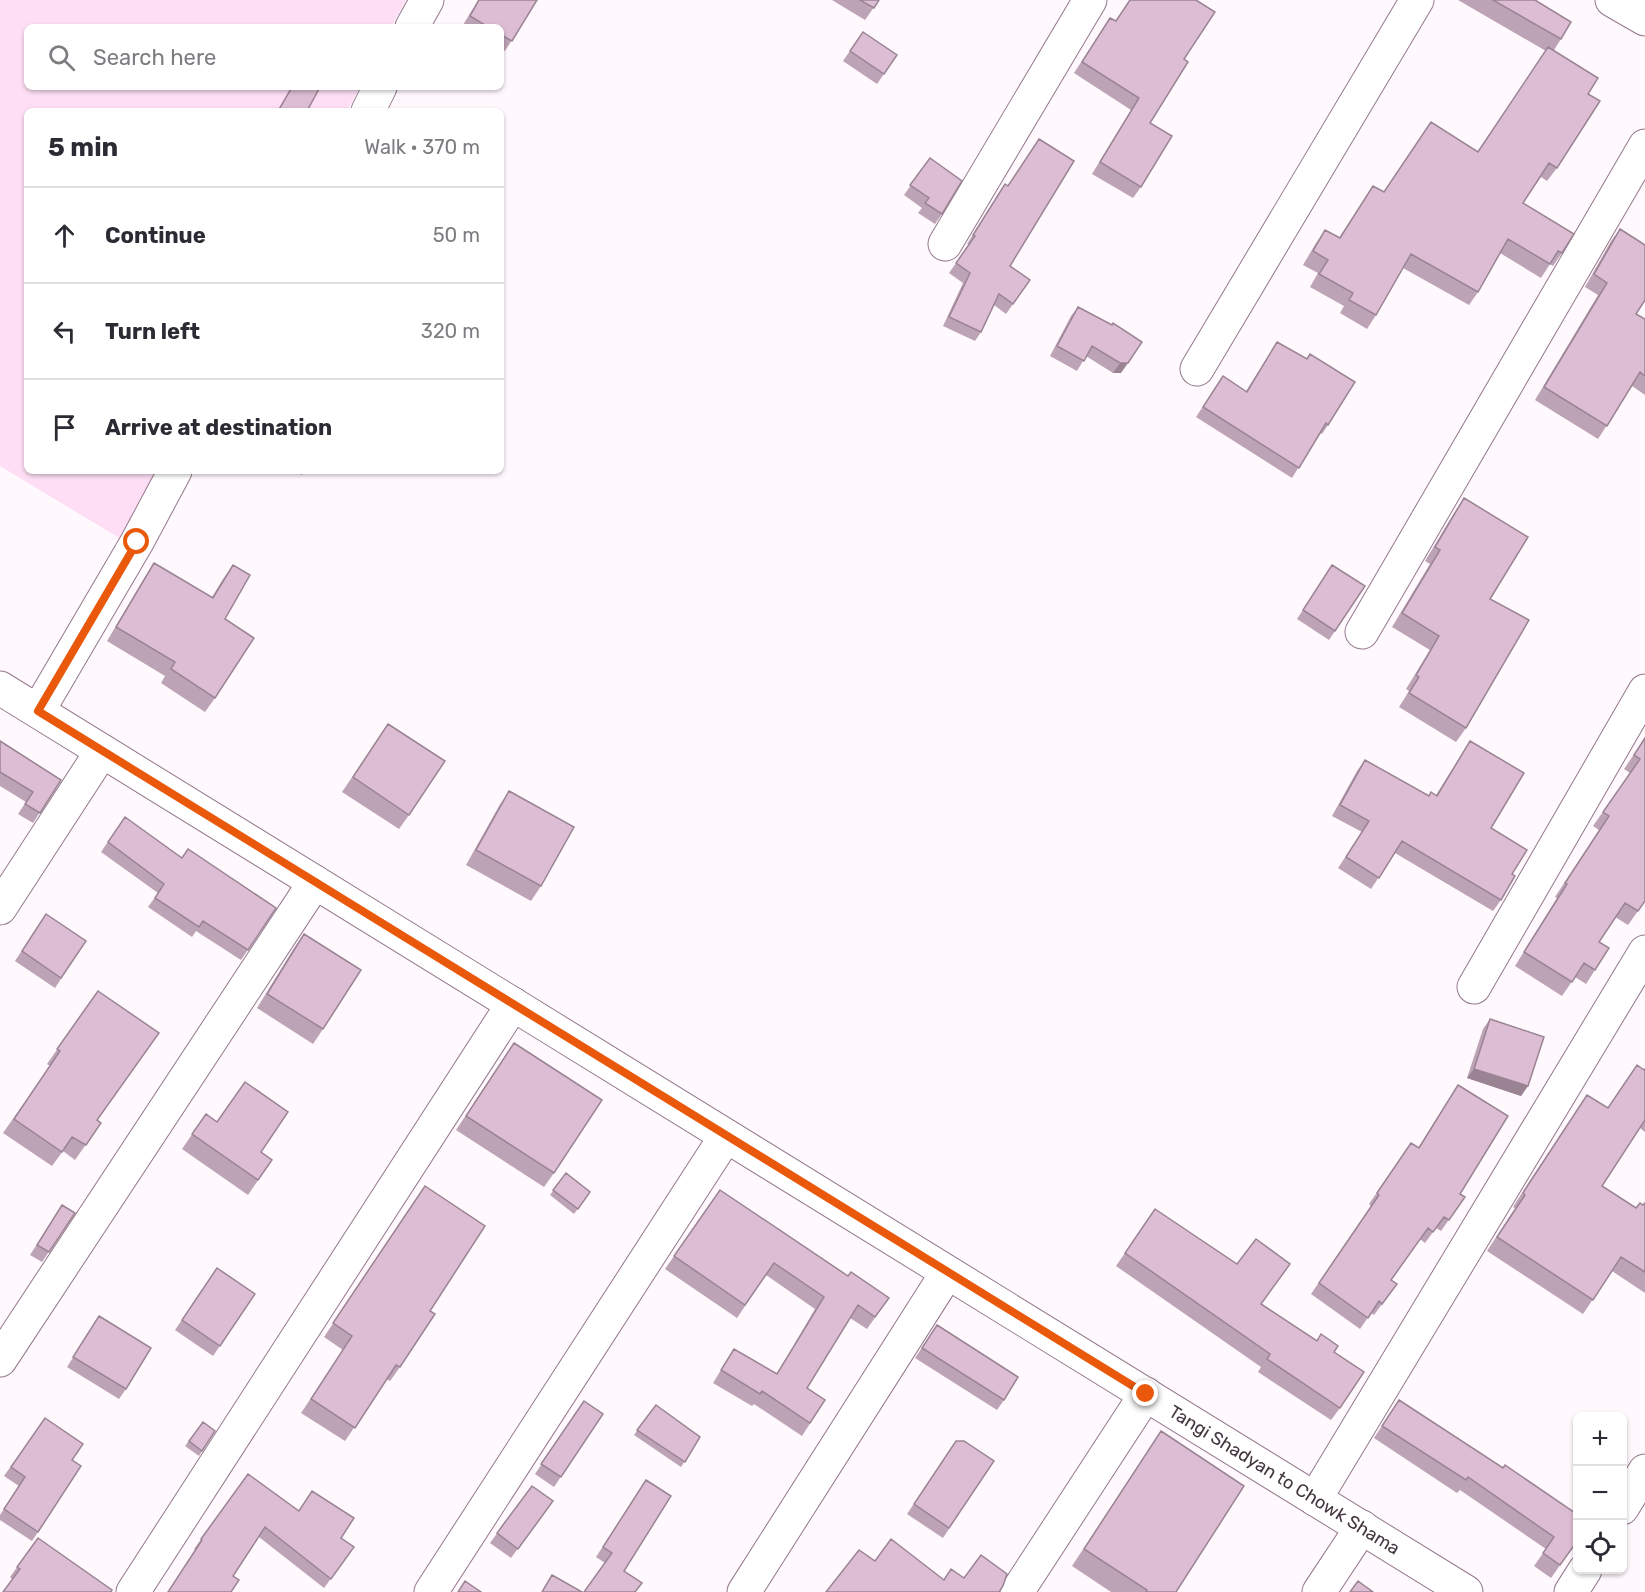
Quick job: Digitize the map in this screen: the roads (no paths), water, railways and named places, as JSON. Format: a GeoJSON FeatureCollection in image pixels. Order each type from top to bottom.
{"type":"FeatureCollection","features":[{"type":"Feature","properties":{"kind":"street"},"geometry":{"type":"LineString","coordinates":[[414,24],[427,0]]}},
{"type":"Feature","properties":{"kind":"street"},"geometry":{"type":"LineString","coordinates":[[945,244],[1090,0]]}},
{"type":"Feature","properties":{"kind":"street"},"geometry":{"type":"LineString","coordinates":[[1197,369],[1417,0]]}},
{"type":"Feature","properties":{"kind":"street"},"geometry":{"type":"LineString","coordinates":[[1612,0],[1645,19]]}},
{"type":"Feature","properties":{"kind":"street"},"geometry":{"type":"LineString","coordinates":[[370,108],[378,90]]}},
{"type":"Feature","properties":{"kind":"street"},"geometry":{"type":"LineString","coordinates":[[1362,632],[1645,146]]}},
{"type":"Feature","properties":{"kind":"street"},"geometry":{"type":"LineString","coordinates":[[38,711],[174,474]]}},
{"type":"Feature","properties":{"kind":"street","name":"Tangi Shadyan to Chowk Shama"},"geometry":{"type":"LineString","coordinates":[[0,688],[1467,1592]]}},
{"type":"Feature","properties":{"kind":"street"},"geometry":{"type":"LineString","coordinates":[[1474,987],[1645,692]]}},
{"type":"Feature","properties":{"kind":"street"},"geometry":{"type":"LineString","coordinates":[[0,908],[102,751]]}},
{"type":"Feature","properties":{"kind":"street"},"geometry":{"type":"LineString","coordinates":[[0,1360],[315,882]]}},
{"type":"Feature","properties":{"kind":"street"},"geometry":{"type":"LineString","coordinates":[[1315,1499],[1645,952]]}},
{"type":"Feature","properties":{"kind":"street"},"geometry":{"type":"LineString","coordinates":[[133,1592],[513,1004]]}},
{"type":"Feature","properties":{"kind":"street"},"geometry":{"type":"LineString","coordinates":[[431,1592],[726,1136]]}},
{"type":"Feature","properties":{"kind":"street"},"geometry":{"type":"LineString","coordinates":[[744,1592],[947,1273]]}},
{"type":"Feature","properties":{"kind":"street"},"geometry":{"type":"LineString","coordinates":[[1017,1592],[1146,1394]]}},
{"type":"Feature","properties":{"kind":"street"},"geometry":{"type":"LineString","coordinates":[[1627,1501],[1645,1471]]}},
{"type":"Feature","properties":{"kind":"street"},"geometry":{"type":"LineString","coordinates":[[1319,1592],[1362,1527]]}},
{"type":"Feature","properties":{"kind":"street"},"geometry":{"type":"LineString","coordinates":[[1571,1592],[1582,1574]]}}]}
